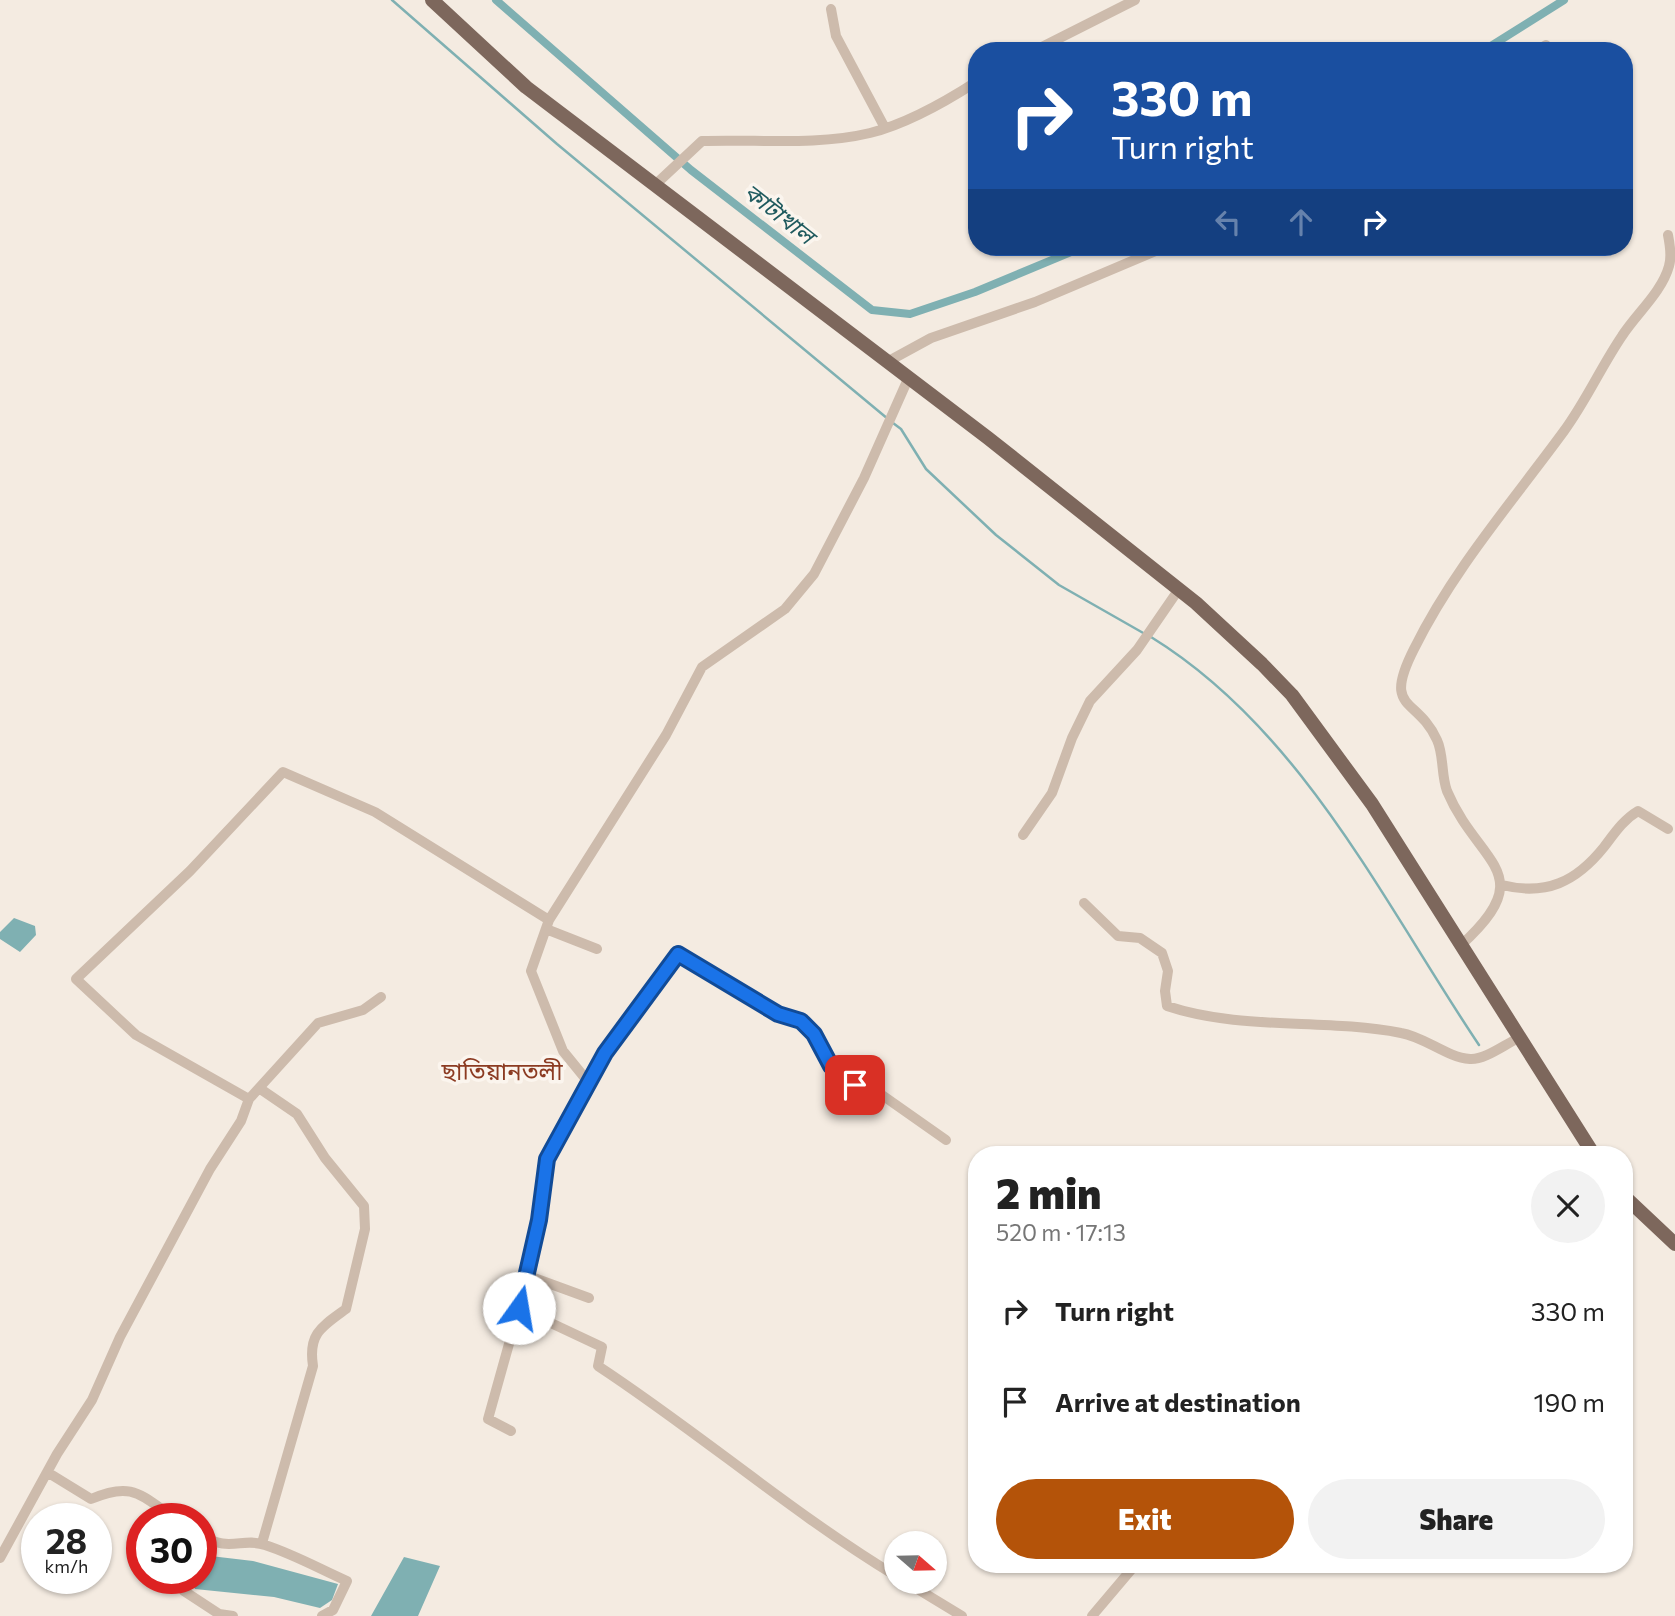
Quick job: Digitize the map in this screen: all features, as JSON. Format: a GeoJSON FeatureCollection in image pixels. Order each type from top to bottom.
{"type":"FeatureCollection","features":[{"type":"Feature","properties":{"kind":"main road"},"geometry":{"type":"LineString","coordinates":[[432,0],[526,87],[658,180],[908,379],[1179,589],[1292,695],[1372,804],[1588,1146]]}},
{"type":"Feature","properties":{"kind":"main road"},"geometry":{"type":"LineString","coordinates":[[1633,1204],[1672,1236]]}},
{"type":"Feature","properties":{"kind":"street"},"geometry":{"type":"LineString","coordinates":[[1052,42],[1135,0]]}},
{"type":"Feature","properties":{"kind":"street"},"geometry":{"type":"LineString","coordinates":[[831,9],[836,36],[885,128]]}},
{"type":"Feature","properties":{"kind":"street"},"geometry":{"type":"LineString","coordinates":[[658,180],[702,141],[849,137],[885,128],[968,86]]}},
{"type":"Feature","properties":{"kind":"street"},"geometry":{"type":"LineString","coordinates":[[1460,946],[1482,927],[1496,906],[1502,885],[1500,872],[1476,842],[1447,790],[1439,743],[1433,732],[1409,707],[1402,695],[1400,684],[1415,647],[1446,593],[1567,428],[1621,336],[1663,281],[1670,265],[1668,235]]}},
{"type":"Feature","properties":{"kind":"street"},"geometry":{"type":"LineString","coordinates":[[887,362],[931,338],[1035,302],[1144,256]]}},
{"type":"Feature","properties":{"kind":"street"},"geometry":{"type":"LineString","coordinates":[[589,1083],[563,1051],[531,971],[548,924],[666,735],[702,667],[785,609],[814,574],[908,379]]}},
{"type":"Feature","properties":{"kind":"street"},"geometry":{"type":"LineString","coordinates":[[1023,835],[1052,793],[1072,738],[1090,701],[1137,650],[1179,589]]}},
{"type":"Feature","properties":{"kind":"street"},"geometry":{"type":"LineString","coordinates":[[249,1099],[136,1035],[76,979],[190,871],[283,772],[375,812],[548,924],[597,949]]}},
{"type":"Feature","properties":{"kind":"street"},"geometry":{"type":"LineString","coordinates":[[1502,885],[1531,891],[1559,885],[1594,858],[1618,828],[1638,811],[1668,829]]}},
{"type":"Feature","properties":{"kind":"street"},"geometry":{"type":"LineString","coordinates":[[1084,903],[1118,936],[1140,938],[1162,953],[1168,971],[1165,991],[1167,1006],[1220,1018],[1330,1024],[1400,1032],[1420,1037],[1459,1057],[1473,1059],[1519,1038]]}},
{"type":"Feature","properties":{"kind":"street"},"geometry":{"type":"LineString","coordinates":[[511,1431],[488,1419],[519,1308],[539,1220],[547,1159],[605,1053],[678,954],[778,1014],[801,1021],[814,1034],[831,1066],[855,1085],[882,1095],[946,1139]]}},
{"type":"Feature","properties":{"kind":"street"},"geometry":{"type":"LineString","coordinates":[[0,1558],[47,1472],[92,1401],[120,1337],[210,1169],[241,1121],[249,1099],[318,1023],[363,1010],[381,997]]}},
{"type":"Feature","properties":{"kind":"street"},"geometry":{"type":"LineString","coordinates":[[259,1088],[297,1114],[325,1158],[364,1206],[365,1229],[346,1309],[321,1327],[310,1346],[313,1366],[262,1543]]}},
{"type":"Feature","properties":{"kind":"street"},"geometry":{"type":"LineString","coordinates":[[526,1275],[589,1298]]}},
{"type":"Feature","properties":{"kind":"street"},"geometry":{"type":"LineString","coordinates":[[519,1308],[602,1347],[598,1366],[691,1430],[777,1497],[884,1568]]}},
{"type":"Feature","properties":{"kind":"street"},"geometry":{"type":"LineString","coordinates":[[47,1472],[91,1499],[115,1489],[135,1492],[152,1503]]}},
{"type":"Feature","properties":{"kind":"street"},"geometry":{"type":"LineString","coordinates":[[217,1544],[229,1546],[262,1543],[347,1581],[333,1610],[322,1616]]}},
{"type":"Feature","properties":{"kind":"street"},"geometry":{"type":"LineString","coordinates":[[1092,1616],[1128,1573]]}},
{"type":"Feature","properties":{"kind":"street"},"geometry":{"type":"LineString","coordinates":[[189,1594],[219,1614],[233,1616]]}},
{"type":"Feature","properties":{"kind":"street"},"geometry":{"type":"LineString","coordinates":[[926,1594],[962,1616]]}},
{"type":"Feature","properties":{"kind":"water"},"geometry":{"type":"Polygon","coordinates":[[[14,918],[35,926],[36,935],[20,952],[0,939],[0,932],[14,918]]]}},
{"type":"Feature","properties":{"kind":"water"},"geometry":{"type":"Polygon","coordinates":[[[217,1557],[253,1561],[338,1584],[332,1600],[320,1608],[274,1597],[217,1591],[217,1557]]]}},
{"type":"Feature","properties":{"kind":"water"},"geometry":{"type":"Polygon","coordinates":[[[404,1557],[440,1566],[418,1616],[371,1616],[404,1557]]]}},
{"type":"Feature","properties":{"kind":"waterway"},"geometry":{"type":"LineString","coordinates":[[392,0],[557,144],[888,419]]}},
{"type":"Feature","properties":{"kind":"waterway","name":"কাটাখাল"},"geometry":{"type":"LineString","coordinates":[[496,0],[691,170],[872,310],[910,314],[975,292],[1061,256]]}},
{"type":"Feature","properties":{"kind":"waterway","name":"কাটাখাল"},"geometry":{"type":"LineString","coordinates":[[1497,42],[1564,0]]}},
{"type":"Feature","properties":{"kind":"waterway"},"geometry":{"type":"LineString","coordinates":[[893,423],[901,429],[926,469],[996,535],[1059,585],[1145,634]]}},
{"type":"Feature","properties":{"kind":"waterway"},"geometry":{"type":"LineString","coordinates":[[1151,637],[1205,675],[1252,720],[1296,769],[1336,822],[1479,1045]]}},
{"type":"Feature","properties":{"kind":"district","name":"ছাতিয়ানতলী"},"geometry":{"type":"Point","coordinates":[502,1072]}},
{"type":"Feature","properties":{"kind":"route"},"geometry":{"type":"LineString","coordinates":[[519,1308],[539,1220],[547,1159],[605,1053],[678,954],[778,1014],[801,1021],[814,1034],[831,1066],[855,1085]]}}]}
